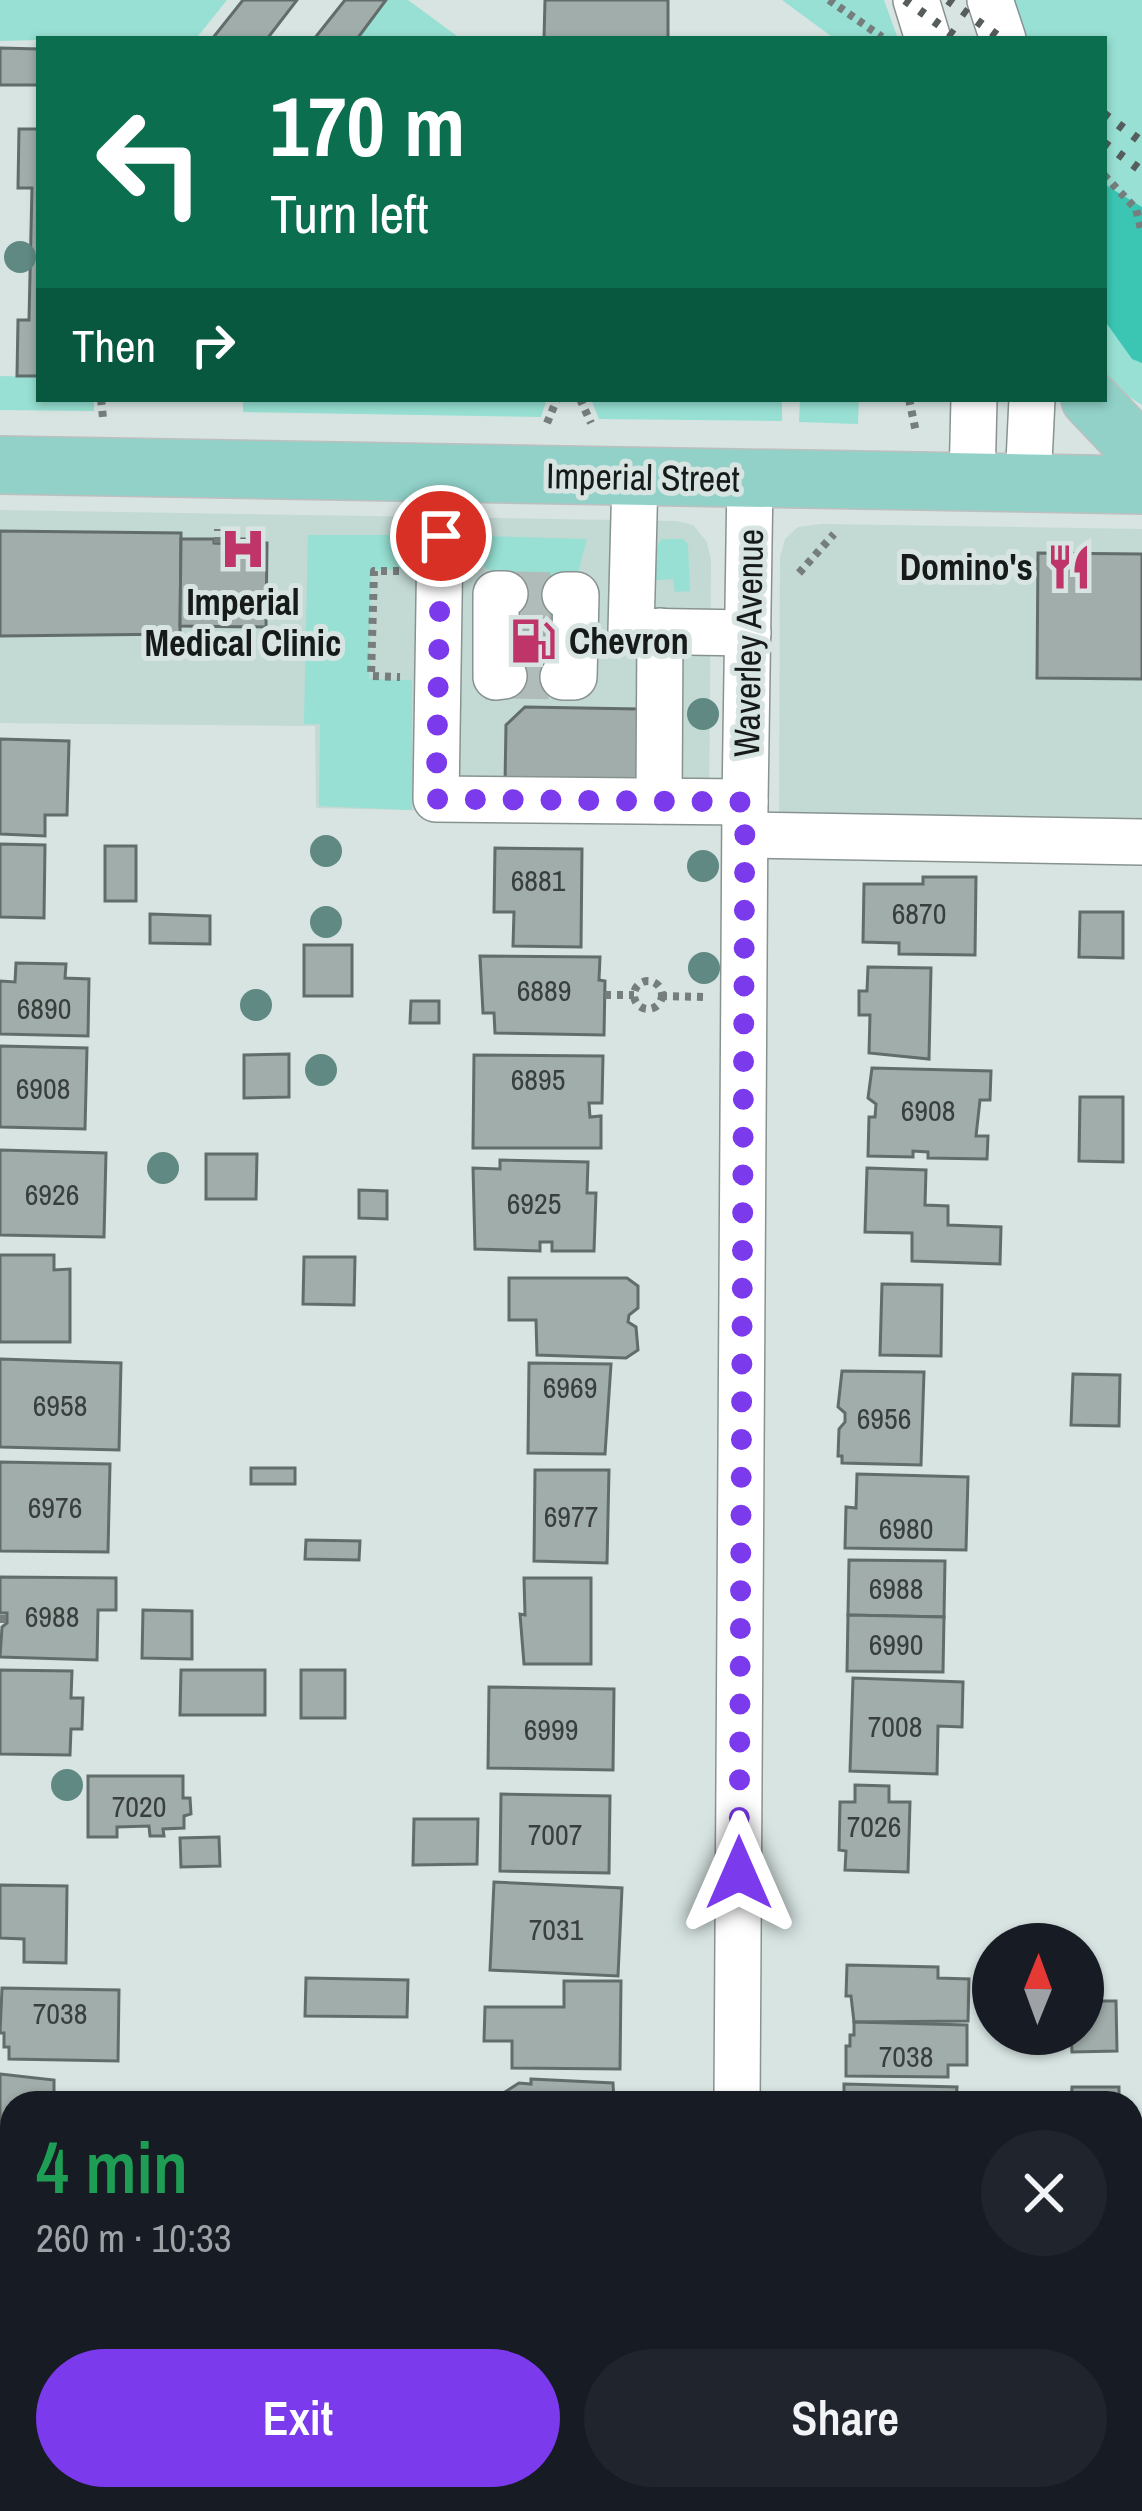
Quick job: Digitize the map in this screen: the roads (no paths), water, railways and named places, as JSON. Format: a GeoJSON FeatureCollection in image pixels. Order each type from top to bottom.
{"type":"FeatureCollection","features":[{"type":"Feature","properties":{"kind":"main road"},"geometry":{"type":"LineString","coordinates":[[1093,402],[1142,454]]}},
{"type":"Feature","properties":{"kind":"main road","name":"Imperial Street"},"geometry":{"type":"LineString","coordinates":[[0,466],[1142,485]]}},
{"type":"Feature","properties":{"kind":"street"},"geometry":{"type":"LineString","coordinates":[[916,0],[927,36]]}},
{"type":"Feature","properties":{"kind":"street"},"geometry":{"type":"LineString","coordinates":[[989,0],[1002,36]]}},
{"type":"Feature","properties":{"kind":"street"},"geometry":{"type":"LineString","coordinates":[[972,482],[974,402]]}},
{"type":"Feature","properties":{"kind":"street"},"geometry":{"type":"LineString","coordinates":[[1028,483],[1032,402]]}},
{"type":"Feature","properties":{"kind":"street"},"geometry":{"type":"LineString","coordinates":[[440,473],[436,799],[659,801],[745,819],[1142,842]]}},
{"type":"Feature","properties":{"kind":"street"},"geometry":{"type":"LineString","coordinates":[[635,476],[659,801]]}},
{"type":"Feature","properties":{"kind":"street","name":"Waverley Avenue"},"geometry":{"type":"LineString","coordinates":[[737,2091],[750,478]]}},
{"type":"Feature","properties":{"kind":"street"},"geometry":{"type":"LineString","coordinates":[[439,632],[501,634]]}},
{"type":"Feature","properties":{"kind":"street"},"geometry":{"type":"LineString","coordinates":[[569,635],[748,633]]}},
{"type":"Feature","properties":{"kind":"tunnel"},"geometry":{"type":"LineString","coordinates":[[505,594],[565,595]]}},
{"type":"Feature","properties":{"kind":"tunnel"},"geometry":{"type":"LineString","coordinates":[[504,676],[563,677]]}},
{"type":"Feature","properties":{"kind":"railway"},"geometry":{"type":"LineString","coordinates":[[905,0],[955,36]]}},
{"type":"Feature","properties":{"kind":"railway"},"geometry":{"type":"LineString","coordinates":[[948,0],[998,36]]}},
{"type":"Feature","properties":{"kind":"railway"},"geometry":{"type":"LineString","coordinates":[[1107,116],[1142,142]]}},
{"type":"Feature","properties":{"kind":"railway"},"geometry":{"type":"LineString","coordinates":[[1107,145],[1142,171]]}},
{"type":"Feature","properties":{"kind":"place","name":"Imperial Medical Clinic"},"geometry":{"type":"Point","coordinates":[243,549]}},
{"type":"Feature","properties":{"kind":"place","name":"Domino's"},"geometry":{"type":"Point","coordinates":[1069,567]}},
{"type":"Feature","properties":{"kind":"place","name":"Chevron"},"geometry":{"type":"Point","coordinates":[533,641]}}]}
